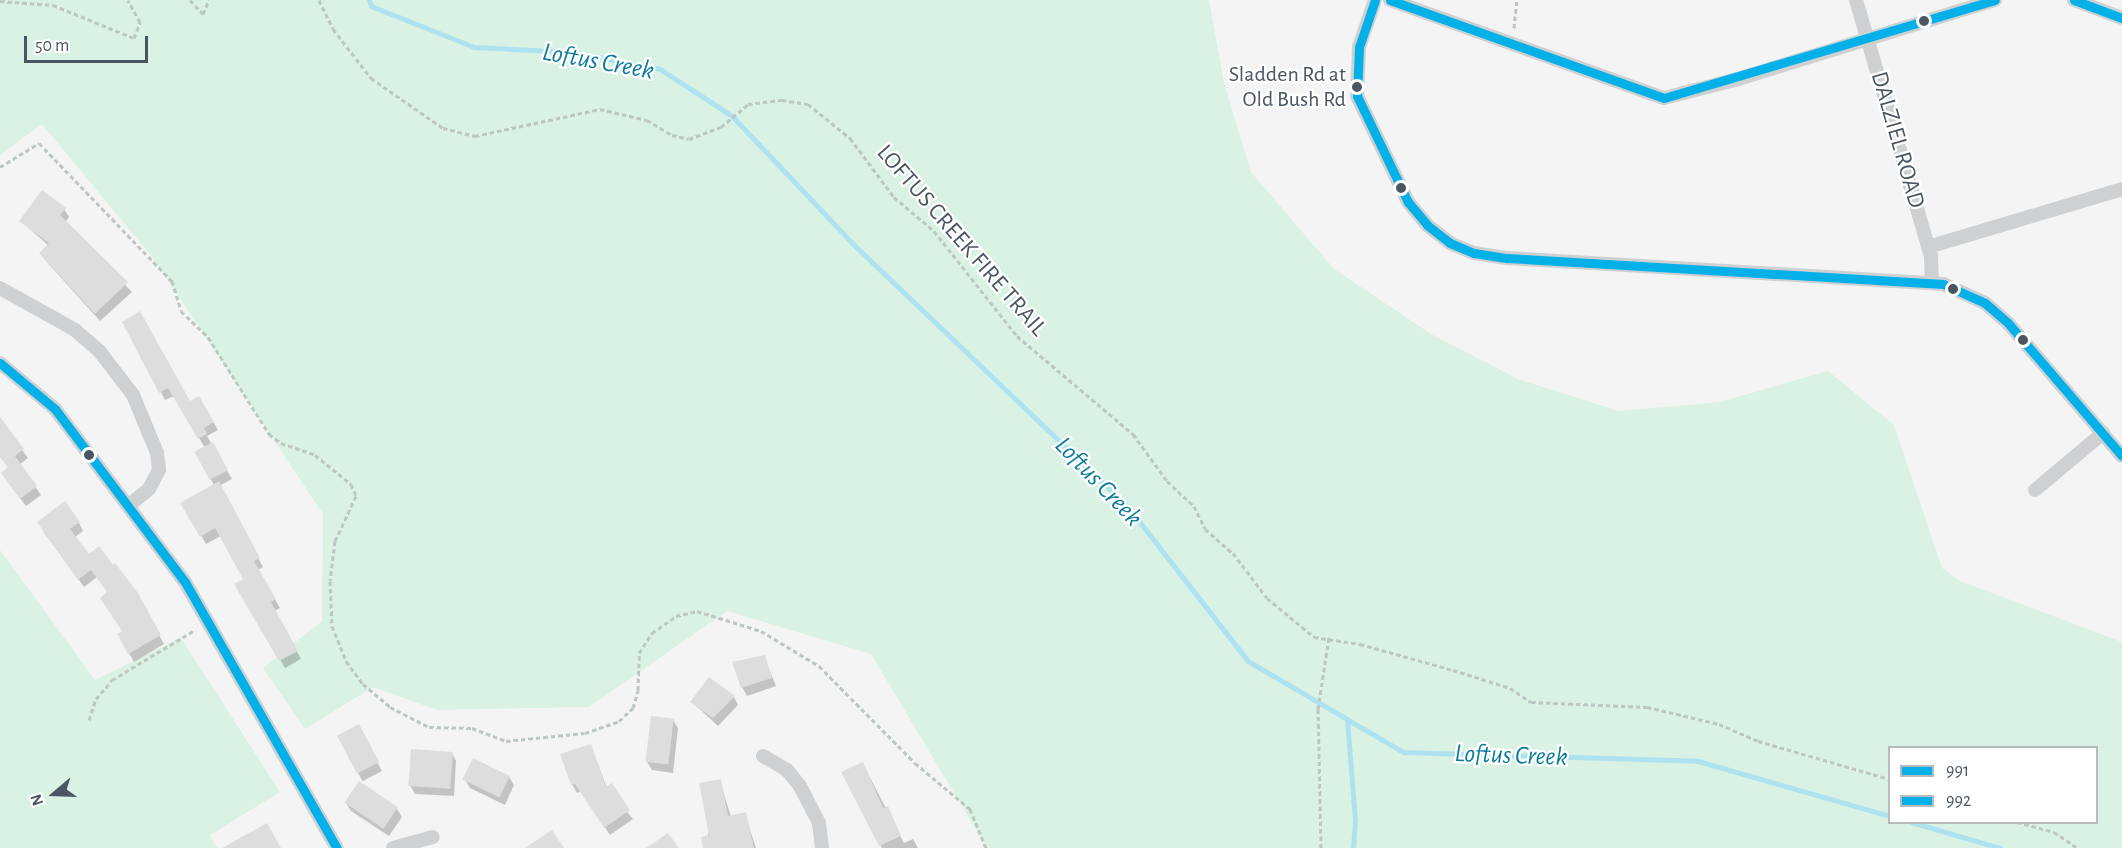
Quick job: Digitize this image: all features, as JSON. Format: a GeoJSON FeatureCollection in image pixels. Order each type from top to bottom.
{"type":"FeatureCollection","features":[{"type":"Feature","properties":{"kind":"street"},"geometry":{"type":"LineString","coordinates":[[1375,0],[1359,47],[1358,96],[1408,202],[1427,225],[1450,243],[1474,253],[1517,259],[1932,281],[1972,296],[1996,311],[2122,456]]}},
{"type":"Feature","properties":{"kind":"street"},"geometry":{"type":"LineString","coordinates":[[1390,0],[1664,98],[1679,96],[1995,0]]}},
{"type":"Feature","properties":{"kind":"street","name":"DALZIEL ROAD"},"geometry":{"type":"LineString","coordinates":[[1856,0],[1928,247],[1933,266],[1932,281]]}},
{"type":"Feature","properties":{"kind":"street"},"geometry":{"type":"LineString","coordinates":[[2084,2],[2122,18]]}},
{"type":"Feature","properties":{"kind":"street"},"geometry":{"type":"LineString","coordinates":[[1928,247],[2122,189]]}},
{"type":"Feature","properties":{"kind":"street"},"geometry":{"type":"LineString","coordinates":[[0,288],[75,330],[107,359],[133,395],[157,453],[159,470],[149,489],[129,505]]}},
{"type":"Feature","properties":{"kind":"street"},"geometry":{"type":"LineString","coordinates":[[0,363],[55,409],[129,505],[208,620],[337,848]]}},
{"type":"Feature","properties":{"kind":"street"},"geometry":{"type":"LineString","coordinates":[[2035,490],[2103,433]]}},
{"type":"Feature","properties":{"kind":"street"},"geometry":{"type":"LineString","coordinates":[[763,756],[787,770],[800,786],[819,823],[822,848]]}},
{"type":"Feature","properties":{"kind":"street"},"geometry":{"type":"LineString","coordinates":[[393,848],[433,837]]}},
{"type":"Feature","properties":{"kind":"path"},"geometry":{"type":"LineString","coordinates":[[0,1],[53,5],[134,38],[140,22],[128,0]]}},
{"type":"Feature","properties":{"kind":"path"},"geometry":{"type":"LineString","coordinates":[[190,0],[203,14],[209,0]]}},
{"type":"Feature","properties":{"kind":"path","name":"LOFTUS CREEK FIRE TRAIL"},"geometry":{"type":"LineString","coordinates":[[319,0],[333,29],[371,78],[443,128],[475,136],[600,109],[647,120],[672,135],[689,139],[721,127],[748,104],[782,100],[808,104],[850,138],[894,197],[934,231],[1017,336],[1133,434],[1161,474],[1194,506],[1205,529],[1233,553],[1267,598],[1314,637],[1329,637],[1453,670],[1509,688],[1531,702],[1647,707],[1719,724],[1758,741],[1888,777]]}},
{"type":"Feature","properties":{"kind":"path"},"geometry":{"type":"LineString","coordinates":[[1514,28],[1517,0]]}},
{"type":"Feature","properties":{"kind":"path"},"geometry":{"type":"LineString","coordinates":[[0,167],[39,143],[172,281],[182,311],[208,337],[269,434],[281,443],[315,455],[351,484],[356,496],[335,541],[330,581],[332,626],[346,661],[363,684],[390,707],[429,727],[472,728],[506,741],[585,733],[619,721],[633,708],[638,690],[639,653],[652,633],[676,616],[697,611],[761,631],[819,666],[915,763],[970,809],[986,848]]}},
{"type":"Feature","properties":{"kind":"path"},"geometry":{"type":"LineString","coordinates":[[89,720],[96,699],[112,680],[174,645],[208,620]]}},
{"type":"Feature","properties":{"kind":"path"},"geometry":{"type":"LineString","coordinates":[[1321,848],[1318,709],[1329,637]]}},
{"type":"Feature","properties":{"kind":"path"},"geometry":{"type":"LineString","coordinates":[[2024,824],[2054,832],[2078,848]]}},
{"type":"Feature","properties":{"kind":"green space"},"geometry":{"type":"Polygon","coordinates":[[[0,0],[1209,0],[1224,83],[1251,172],[1334,269],[1431,334],[1518,379],[1619,411],[1720,402],[1828,371],[1894,425],[1942,568],[1960,581],[2122,642],[2122,848],[987,848],[871,654],[727,611],[589,707],[437,710],[373,687],[305,729],[263,668],[322,621],[323,514],[153,258],[42,124],[0,155],[0,0]]]}},
{"type":"Feature","properties":{"kind":"green space"},"geometry":{"type":"Polygon","coordinates":[[[0,550],[95,680],[181,638],[280,792],[210,835],[217,848],[0,848],[0,550]]]}},
{"type":"Feature","properties":{"kind":"building"},"geometry":{"type":"Polygon","coordinates":[[[42,190],[66,208],[60,215],[128,282],[95,314],[39,253],[49,243],[19,221],[42,190]]]}},
{"type":"Feature","properties":{"kind":"building"},"geometry":{"type":"Polygon","coordinates":[[[140,311],[190,401],[199,396],[214,422],[204,428],[207,434],[198,439],[168,388],[159,393],[122,322],[140,311]]]}},
{"type":"Feature","properties":{"kind":"building"},"geometry":{"type":"Polygon","coordinates":[[[0,417],[24,449],[15,456],[37,486],[20,499],[1,473],[8,467],[0,457],[0,417]]]}},
{"type":"Feature","properties":{"kind":"building"},"geometry":{"type":"Polygon","coordinates":[[[213,442],[228,470],[209,480],[194,452],[213,442]]]}},
{"type":"Feature","properties":{"kind":"building"},"geometry":{"type":"Polygon","coordinates":[[[219,481],[260,558],[254,561],[276,599],[271,602],[298,651],[279,661],[234,584],[243,579],[215,528],[200,537],[180,503],[219,481]]]}},
{"type":"Feature","properties":{"kind":"building"},"geometry":{"type":"Polygon","coordinates":[[[65,501],[80,522],[70,529],[89,554],[99,546],[113,565],[115,563],[138,593],[161,635],[128,654],[117,634],[122,631],[100,598],[107,592],[91,570],[78,580],[37,522],[65,501]]]}},
{"type":"Feature","properties":{"kind":"building"},"geometry":{"type":"Polygon","coordinates":[[[765,655],[772,678],[741,688],[732,662],[765,655]]]}},
{"type":"Feature","properties":{"kind":"building"},"geometry":{"type":"Polygon","coordinates":[[[709,677],[735,696],[713,718],[690,702],[709,677]]]}},
{"type":"Feature","properties":{"kind":"building"},"geometry":{"type":"Polygon","coordinates":[[[651,716],[674,719],[668,764],[645,762],[651,716]]]}},
{"type":"Feature","properties":{"kind":"building"},"geometry":{"type":"Polygon","coordinates":[[[359,724],[379,762],[357,774],[337,736],[359,724]]]}},
{"type":"Feature","properties":{"kind":"building"},"geometry":{"type":"Polygon","coordinates":[[[591,744],[606,787],[612,783],[630,810],[604,828],[575,784],[571,785],[560,754],[591,744]]]}},
{"type":"Feature","properties":{"kind":"building"},"geometry":{"type":"Polygon","coordinates":[[[411,749],[453,752],[450,789],[408,786],[411,749]]]}},
{"type":"Feature","properties":{"kind":"building"},"geometry":{"type":"Polygon","coordinates":[[[473,758],[510,776],[499,798],[462,780],[473,758]]]}},
{"type":"Feature","properties":{"kind":"building"},"geometry":{"type":"Polygon","coordinates":[[[863,762],[883,808],[888,806],[901,836],[879,846],[841,772],[863,762]]]}},
{"type":"Feature","properties":{"kind":"building"},"geometry":{"type":"Polygon","coordinates":[[[721,779],[728,816],[746,812],[754,848],[703,848],[701,837],[709,835],[699,783],[721,779]]]}},
{"type":"Feature","properties":{"kind":"building"},"geometry":{"type":"Polygon","coordinates":[[[359,781],[398,807],[383,829],[344,803],[359,781]]]}},
{"type":"Feature","properties":{"kind":"building"},"geometry":{"type":"Polygon","coordinates":[[[267,823],[281,848],[222,848],[267,823]]]}},
{"type":"Feature","properties":{"kind":"building"},"geometry":{"type":"Polygon","coordinates":[[[552,830],[564,848],[525,848],[552,830]]]}},
{"type":"Feature","properties":{"kind":"building"},"geometry":{"type":"Polygon","coordinates":[[[668,833],[679,848],[646,848],[668,833]]]}},
{"type":"Feature","properties":{"kind":"waterway","name":"Loftus Creek"},"geometry":{"type":"LineString","coordinates":[[369,0],[371,6],[474,47],[572,52],[660,69],[732,116],[852,243],[1128,507],[1248,661],[1403,752],[1698,761],[1888,815]]}},
{"type":"Feature","properties":{"kind":"waterway"},"geometry":{"type":"LineString","coordinates":[[1347,719],[1355,820],[1353,848]]}},
{"type":"Feature","properties":{"kind":"waterway","name":"Loftus Creek"},"geometry":{"type":"LineString","coordinates":[[1918,824],[2000,848]]}},
{"type":"Feature","properties":{"kind":"transit line","name":"991"},"geometry":{"type":"LineString","coordinates":[[1375,0],[1359,47],[1357,96],[1408,202],[1427,225],[1450,243],[1474,253],[1507,258],[1943,284],[1985,303],[2008,323],[2122,456]]}},
{"type":"Feature","properties":{"kind":"transit line","name":"991"},"geometry":{"type":"LineString","coordinates":[[1390,0],[1664,98],[1995,0]]}},
{"type":"Feature","properties":{"kind":"transit line","name":"991"},"geometry":{"type":"LineString","coordinates":[[2074,0],[2122,18]]}},
{"type":"Feature","properties":{"kind":"transit line","name":"992"},"geometry":{"type":"LineString","coordinates":[[0,363],[55,409],[185,582],[337,848]]}},
{"type":"Feature","properties":{"kind":"place","name":"Sladden Rd at Old Bush Rd"},"geometry":{"type":"Point","coordinates":[1357,87]}}]}
